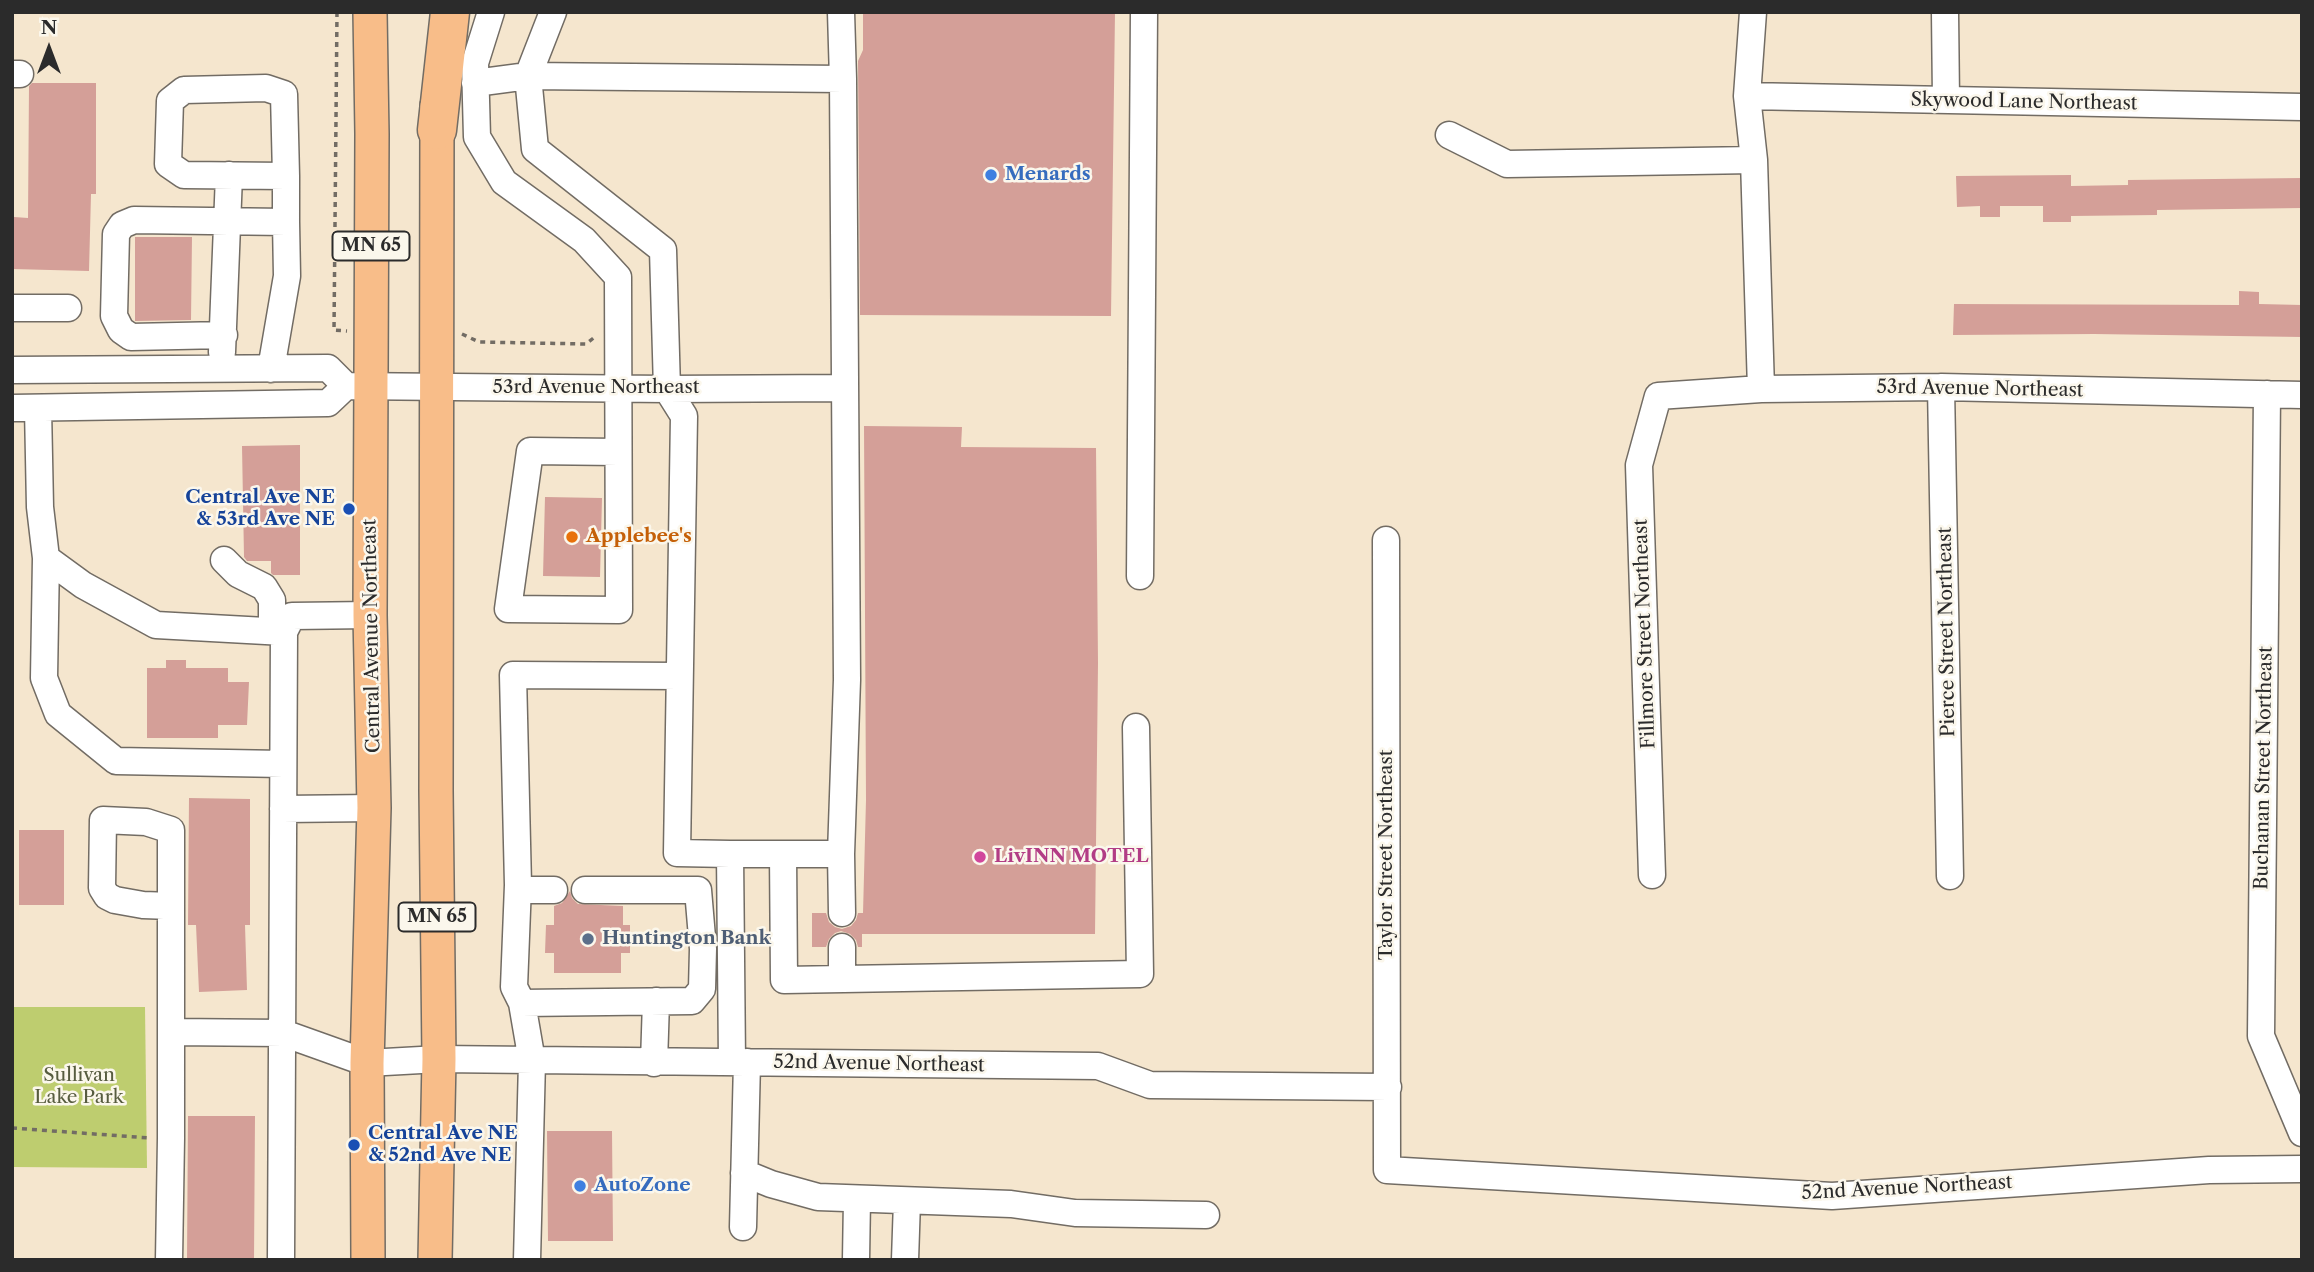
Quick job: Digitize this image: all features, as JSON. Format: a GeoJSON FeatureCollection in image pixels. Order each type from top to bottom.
{"type":"FeatureCollection","features":[{"type":"Feature","properties":{"kind":"highway"},"geometry":{"type":"LineString","coordinates":[[437,130],[450,12]]}},
{"type":"Feature","properties":{"kind":"main road","name":"Central Avenue Northeast"},"geometry":{"type":"LineString","coordinates":[[368,1260],[367,1063],[374,808],[370,615],[358,386],[371,334],[370,12]]}},
{"type":"Feature","properties":{"kind":"main road","name":"MN 65"},"geometry":{"type":"LineString","coordinates":[[436,1260],[439,1059],[435,387],[437,12]]}},
{"type":"Feature","properties":{"kind":"street"},"geometry":{"type":"LineString","coordinates":[[491,12],[475,63],[477,137],[504,182],[584,240],[618,277],[619,610],[508,609],[530,451],[618,452]]}},
{"type":"Feature","properties":{"kind":"street"},"geometry":{"type":"LineString","coordinates":[[553,12],[528,76],[536,149],[663,250],[667,389],[684,416],[677,853],[841,854]]}},
{"type":"Feature","properties":{"kind":"street"},"geometry":{"type":"LineString","coordinates":[[841,12],[847,680],[841,854],[842,913]]}},
{"type":"Feature","properties":{"kind":"street"},"geometry":{"type":"LineString","coordinates":[[1140,576],[1143,12]]}},
{"type":"Feature","properties":{"kind":"street"},"geometry":{"type":"LineString","coordinates":[[1753,12],[1747,96],[1754,160],[1761,389]]}},
{"type":"Feature","properties":{"kind":"street"},"geometry":{"type":"LineString","coordinates":[[1945,12],[1945,100]]}},
{"type":"Feature","properties":{"kind":"street"},"geometry":{"type":"LineString","coordinates":[[475,83],[528,76],[843,79]]}},
{"type":"Feature","properties":{"kind":"street"},"geometry":{"type":"LineString","coordinates":[[271,369],[287,276],[286,176],[284,94],[266,88],[184,90],[170,101],[168,164],[184,175],[286,176]]}},
{"type":"Feature","properties":{"kind":"street","name":"Skywood Lane Northeast"},"geometry":{"type":"LineString","coordinates":[[1747,96],[2302,107]]}},
{"type":"Feature","properties":{"kind":"street"},"geometry":{"type":"LineString","coordinates":[[1449,135],[1507,164],[1754,160]]}},
{"type":"Feature","properties":{"kind":"street"},"geometry":{"type":"LineString","coordinates":[[220,370],[224,335],[229,176]]}},
{"type":"Feature","properties":{"kind":"street"},"geometry":{"type":"LineString","coordinates":[[224,335],[131,337],[121,330],[114,316],[116,234],[122,225],[134,220],[286,222]]}},
{"type":"Feature","properties":{"kind":"street"},"geometry":{"type":"LineString","coordinates":[[12,308],[68,307]]}},
{"type":"Feature","properties":{"kind":"street"},"geometry":{"type":"LineString","coordinates":[[12,370],[328,368],[358,386],[328,403],[25,408],[46,558],[44,678],[58,714],[116,761],[284,764]]}},
{"type":"Feature","properties":{"kind":"street","name":"53rd Avenue Northeast"},"geometry":{"type":"LineString","coordinates":[[358,386],[845,388]]}},
{"type":"Feature","properties":{"kind":"street","name":"53rd Avenue Northeast"},"geometry":{"type":"LineString","coordinates":[[1658,396],[1761,389],[1941,387],[2302,395]]}},
{"type":"Feature","properties":{"kind":"street","name":"Pierce Street Northeast"},"geometry":{"type":"LineString","coordinates":[[1941,387],[1950,876]]}},
{"type":"Feature","properties":{"kind":"street","name":"Buchanan Street Northeast"},"geometry":{"type":"LineString","coordinates":[[2267,394],[2261,1036],[2302,1133]]}},
{"type":"Feature","properties":{"kind":"street","name":"Fillmore Street Northeast"},"geometry":{"type":"LineString","coordinates":[[1652,875],[1639,465],[1658,396]]}},
{"type":"Feature","properties":{"kind":"street","name":"Taylor Street Northeast"},"geometry":{"type":"LineString","coordinates":[[1386,540],[1387,1170]]}},
{"type":"Feature","properties":{"kind":"street"},"geometry":{"type":"LineString","coordinates":[[46,558],[83,585],[156,625],[278,632]]}},
{"type":"Feature","properties":{"kind":"street"},"geometry":{"type":"LineString","coordinates":[[224,560],[238,575],[264,587],[272,600],[278,632],[284,764],[281,1260]]}},
{"type":"Feature","properties":{"kind":"street"},"geometry":{"type":"LineString","coordinates":[[278,632],[292,616],[370,615]]}},
{"type":"Feature","properties":{"kind":"street"},"geometry":{"type":"LineString","coordinates":[[527,1260],[532,1061],[522,1003],[514,987],[518,890],[513,675],[679,676]]}},
{"type":"Feature","properties":{"kind":"street"},"geometry":{"type":"LineString","coordinates":[[783,854],[784,980],[1140,974],[1136,727]]}},
{"type":"Feature","properties":{"kind":"street"},"geometry":{"type":"LineString","coordinates":[[283,810],[374,808]]}},
{"type":"Feature","properties":{"kind":"street"},"geometry":{"type":"LineString","coordinates":[[730,854],[744,1173],[743,1227]]}},
{"type":"Feature","properties":{"kind":"street"},"geometry":{"type":"LineString","coordinates":[[518,890],[554,890]]}},
{"type":"Feature","properties":{"kind":"street"},"geometry":{"type":"LineString","coordinates":[[522,1003],[692,1001],[702,989],[703,949],[698,890],[584,890]]}},
{"type":"Feature","properties":{"kind":"street"},"geometry":{"type":"LineString","coordinates":[[169,1260],[171,906]]}},
{"type":"Feature","properties":{"kind":"street"},"geometry":{"type":"LineString","coordinates":[[842,947],[842,979]]}},
{"type":"Feature","properties":{"kind":"street"},"geometry":{"type":"LineString","coordinates":[[654,1063],[656,1001]]}},
{"type":"Feature","properties":{"kind":"street"},"geometry":{"type":"LineString","coordinates":[[171,1032],[282,1033],[367,1063]]}},
{"type":"Feature","properties":{"kind":"street","name":"52nd Avenue Northeast"},"geometry":{"type":"LineString","coordinates":[[367,1063],[439,1059],[1098,1066],[1150,1084],[1388,1087]]}},
{"type":"Feature","properties":{"kind":"street","name":"52nd Avenue Northeast"},"geometry":{"type":"LineString","coordinates":[[1387,1170],[1832,1196],[2209,1170],[2302,1169]]}},
{"type":"Feature","properties":{"kind":"street"},"geometry":{"type":"LineString","coordinates":[[744,1173],[771,1184],[818,1197],[1011,1204],[1075,1213],[1206,1215]]}},
{"type":"Feature","properties":{"kind":"street"},"geometry":{"type":"LineString","coordinates":[[856,1260],[857,1199]]}},
{"type":"Feature","properties":{"kind":"street"},"geometry":{"type":"LineString","coordinates":[[905,1260],[907,1201]]}},
{"type":"Feature","properties":{"kind":"path"},"geometry":{"type":"LineString","coordinates":[[337,12],[334,330],[371,334]]}},
{"type":"Feature","properties":{"kind":"path"},"geometry":{"type":"LineString","coordinates":[[436,336],[460,333],[479,342],[586,344],[600,333],[618,332]]}},
{"type":"Feature","properties":{"kind":"path"},"geometry":{"type":"LineString","coordinates":[[12,1128],[98,1133],[133,1139],[171,1138]]}},
{"type":"Feature","properties":{"kind":"green space","name":"Sullivan Lake Park"},"geometry":{"type":"Polygon","coordinates":[[[12,1007],[145,1007],[147,1168],[12,1167],[12,1007]]]}},
{"type":"Feature","properties":{"kind":"building","name":"Menards"},"geometry":{"type":"Polygon","coordinates":[[[863,12],[1115,12],[1111,316],[860,315],[858,61],[863,50],[863,12]]]}},
{"type":"Feature","properties":{"kind":"building"},"geometry":{"type":"Polygon","coordinates":[[[32,83],[96,83],[96,194],[91,194],[89,271],[12,269],[14,217],[28,218],[29,86],[32,83]]]}},
{"type":"Feature","properties":{"kind":"building"},"geometry":{"type":"Polygon","coordinates":[[[2071,175],[2071,186],[2128,185],[2128,180],[2302,178],[2302,208],[2157,210],[2157,215],[2071,216],[2071,222],[2043,222],[2043,206],[2000,206],[2000,217],[1980,217],[1980,206],[1957,207],[1956,176],[2071,175]]]}},
{"type":"Feature","properties":{"kind":"building"},"geometry":{"type":"Polygon","coordinates":[[[135,237],[192,237],[191,320],[135,321],[135,237]]]}},
{"type":"Feature","properties":{"kind":"building"},"geometry":{"type":"Polygon","coordinates":[[[2239,291],[2259,292],[2259,304],[2302,305],[2302,337],[1953,335],[1954,304],[2239,305],[2239,291]]]}},
{"type":"Feature","properties":{"kind":"building"},"geometry":{"type":"Polygon","coordinates":[[[864,426],[962,427],[961,447],[1096,448],[1098,663],[1095,934],[862,934],[862,947],[858,947],[850,934],[841,931],[829,939],[826,947],[812,947],[812,913],[826,913],[829,922],[842,929],[851,926],[858,913],[863,913],[866,800],[864,426]]]}},
{"type":"Feature","properties":{"kind":"building"},"geometry":{"type":"Polygon","coordinates":[[[300,445],[300,575],[273,575],[271,561],[247,561],[244,557],[242,446],[300,445]]]}},
{"type":"Feature","properties":{"kind":"building","name":"Applebee's"},"geometry":{"type":"Polygon","coordinates":[[[545,497],[602,498],[600,577],[543,576],[545,497]]]}},
{"type":"Feature","properties":{"kind":"building"},"geometry":{"type":"Polygon","coordinates":[[[166,660],[186,660],[186,668],[228,668],[228,682],[249,682],[247,725],[218,725],[218,738],[147,738],[147,668],[166,668],[166,660]]]}},
{"type":"Feature","properties":{"kind":"building"},"geometry":{"type":"Polygon","coordinates":[[[189,798],[250,799],[250,925],[245,925],[247,990],[199,992],[196,925],[188,925],[189,798]]]}},
{"type":"Feature","properties":{"kind":"building"},"geometry":{"type":"Polygon","coordinates":[[[19,830],[64,830],[64,905],[19,905],[19,830]]]}},
{"type":"Feature","properties":{"kind":"building","name":"Huntington Bank"},"geometry":{"type":"Polygon","coordinates":[[[570,891],[578,904],[623,906],[623,925],[630,925],[630,953],[621,953],[621,973],[554,973],[554,953],[545,953],[546,925],[554,925],[554,906],[562,903],[570,891]]]}},
{"type":"Feature","properties":{"kind":"building"},"geometry":{"type":"Polygon","coordinates":[[[188,1116],[255,1116],[254,1260],[187,1260],[188,1116]]]}},
{"type":"Feature","properties":{"kind":"building","name":"AutoZone"},"geometry":{"type":"Polygon","coordinates":[[[547,1131],[612,1131],[613,1241],[548,1241],[547,1131]]]}},
{"type":"Feature","properties":{"kind":"place","name":"Menards"},"geometry":{"type":"Point","coordinates":[991,175]}},
{"type":"Feature","properties":{"kind":"place","name":"Central Ave NE & 53rd Ave NE"},"geometry":{"type":"Point","coordinates":[349,509]}},
{"type":"Feature","properties":{"kind":"place","name":"Applebee's"},"geometry":{"type":"Point","coordinates":[572,537]}},
{"type":"Feature","properties":{"kind":"place","name":"LivINN MOTEL"},"geometry":{"type":"Point","coordinates":[980,857]}},
{"type":"Feature","properties":{"kind":"place","name":"Huntington Bank"},"geometry":{"type":"Point","coordinates":[588,939]}},
{"type":"Feature","properties":{"kind":"place","name":"Central Ave NE & 52nd Ave NE"},"geometry":{"type":"Point","coordinates":[354,1145]}},
{"type":"Feature","properties":{"kind":"place","name":"AutoZone"},"geometry":{"type":"Point","coordinates":[580,1186]}}]}
